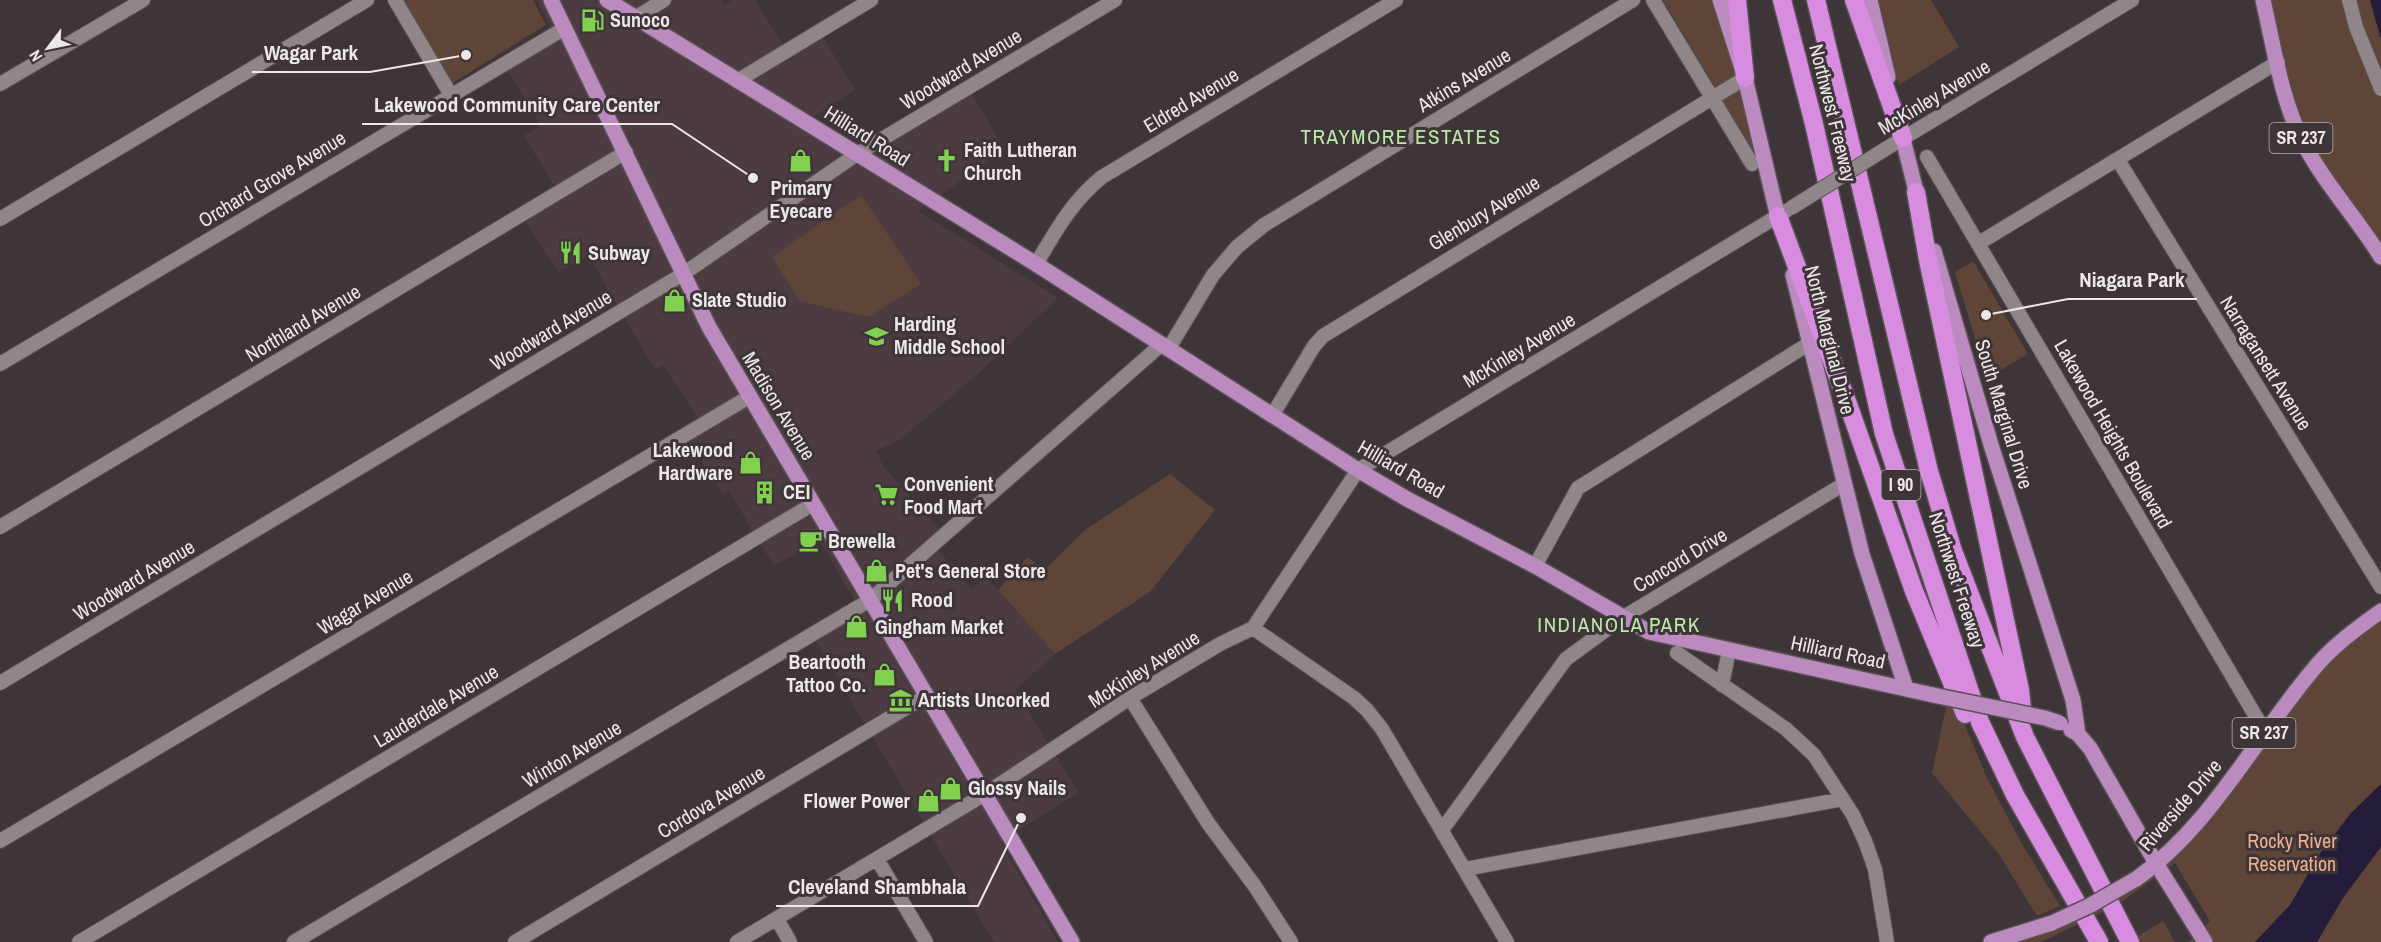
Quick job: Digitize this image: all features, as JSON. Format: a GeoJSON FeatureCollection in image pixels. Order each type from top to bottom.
{"type":"FeatureCollection","features":[{"type":"Feature","properties":{"kind":"highway"},"geometry":{"type":"LineString","coordinates":[[1737,0],[1745,78]]}},
{"type":"Feature","properties":{"kind":"highway","name":"Northwest Freeway"},"geometry":{"type":"LineString","coordinates":[[1782,0],[1814,124],[1884,434],[1973,700],[1984,731],[2014,795],[2097,938]]}},
{"type":"Feature","properties":{"kind":"highway","name":"Northwest Freeway"},"geometry":{"type":"LineString","coordinates":[[1816,0],[1929,471],[1953,551],[2025,737],[2130,941]]}},
{"type":"Feature","properties":{"kind":"highway"},"geometry":{"type":"LineString","coordinates":[[1854,0],[1895,143]]}},
{"type":"Feature","properties":{"kind":"highway"},"geometry":{"type":"LineString","coordinates":[[1916,192],[1928,260],[2020,690],[2025,737]]}},
{"type":"Feature","properties":{"kind":"highway"},"geometry":{"type":"LineString","coordinates":[[1785,212],[1914,591],[1970,726],[2002,791],[2036,848],[2097,938]]}},
{"type":"Feature","properties":{"kind":"main road","name":"Madison Avenue"},"geometry":{"type":"LineString","coordinates":[[551,0],[710,327],[749,397],[1072,942]]}},
{"type":"Feature","properties":{"kind":"main road","name":"Hilliard Road"},"geometry":{"type":"LineString","coordinates":[[607,0],[1036,264],[1358,470],[1648,632],[2060,723],[2078,734],[2090,748],[2157,865],[2205,942]]}},
{"type":"Feature","properties":{"kind":"main road","name":"North Marginal Drive"},"geometry":{"type":"LineString","coordinates":[[1720,0],[1785,212],[1810,343],[1862,554],[1906,688]]}},
{"type":"Feature","properties":{"kind":"main road","name":"South Marginal Drive"},"geometry":{"type":"LineString","coordinates":[[1870,0],[1895,143],[1916,192],[1992,448],[2073,700],[2078,734]]}},
{"type":"Feature","properties":{"kind":"main road","name":"SR 237"},"geometry":{"type":"LineString","coordinates":[[2263,0],[2287,103],[2302,142],[2381,257]]}},
{"type":"Feature","properties":{"kind":"main road","name":"Riverside Drive"},"geometry":{"type":"LineString","coordinates":[[1991,942],[2052,923],[2089,906],[2157,865],[2203,816],[2313,668],[2381,611]]}},
{"type":"Feature","properties":{"kind":"street"},"geometry":{"type":"LineString","coordinates":[[0,84],[143,0]]}},
{"type":"Feature","properties":{"kind":"street"},"geometry":{"type":"LineString","coordinates":[[0,219],[367,0]]}},
{"type":"Feature","properties":{"kind":"street"},"geometry":{"type":"LineString","coordinates":[[396,0],[451,95]]}},
{"type":"Feature","properties":{"kind":"street"},"geometry":{"type":"LineString","coordinates":[[634,18],[664,0]]}},
{"type":"Feature","properties":{"kind":"street"},"geometry":{"type":"LineString","coordinates":[[738,81],[871,0]]}},
{"type":"Feature","properties":{"kind":"street","name":"Woodward Avenue"},"geometry":{"type":"LineString","coordinates":[[0,682],[683,274],[857,154],[1115,0]]}},
{"type":"Feature","properties":{"kind":"street","name":"Eldred Avenue"},"geometry":{"type":"LineString","coordinates":[[1036,264],[1077,199],[1102,177],[1396,0]]}},
{"type":"Feature","properties":{"kind":"street","name":"Atkins Avenue"},"geometry":{"type":"LineString","coordinates":[[870,600],[1166,346],[1213,275],[1237,247],[1264,225],[1633,0]]}},
{"type":"Feature","properties":{"kind":"street"},"geometry":{"type":"LineString","coordinates":[[1653,0],[1752,164]]}},
{"type":"Feature","properties":{"kind":"street","name":"McKinley Avenue"},"geometry":{"type":"LineString","coordinates":[[737,942],[985,794],[1130,698],[1253,628],[1358,470],[2132,0]]}},
{"type":"Feature","properties":{"kind":"street"},"geometry":{"type":"LineString","coordinates":[[2349,0],[2356,27],[2381,89]]}},
{"type":"Feature","properties":{"kind":"street","name":"Orchard Grove Avenue"},"geometry":{"type":"LineString","coordinates":[[0,364],[565,28]]}},
{"type":"Feature","properties":{"kind":"street"},"geometry":{"type":"LineString","coordinates":[[1979,243],[2278,62]]}},
{"type":"Feature","properties":{"kind":"street","name":"Glenbury Avenue"},"geometry":{"type":"LineString","coordinates":[[1273,414],[1314,346],[1323,336],[1745,78]]}},
{"type":"Feature","properties":{"kind":"street","name":"Northland Avenue"},"geometry":{"type":"LineString","coordinates":[[0,527],[626,152]]}},
{"type":"Feature","properties":{"kind":"street","name":"Lakewood Heights Boulevard"},"geometry":{"type":"LineString","coordinates":[[1927,157],[2265,732]]}},
{"type":"Feature","properties":{"kind":"street","name":"Narragansett Avenue"},"geometry":{"type":"LineString","coordinates":[[2118,160],[2381,587]]}},
{"type":"Feature","properties":{"kind":"street"},"geometry":{"type":"LineString","coordinates":[[1535,567],[1578,488],[1810,343]]}},
{"type":"Feature","properties":{"kind":"street","name":"Wagar Avenue"},"geometry":{"type":"LineString","coordinates":[[0,841],[749,397]]}},
{"type":"Feature","properties":{"kind":"street","name":"Concord Drive"},"geometry":{"type":"LineString","coordinates":[[1442,830],[1553,674],[1574,652],[1622,618],[1844,484]]}},
{"type":"Feature","properties":{"kind":"street","name":"Lauderdale Avenue"},"geometry":{"type":"LineString","coordinates":[[79,942],[813,504]]}},
{"type":"Feature","properties":{"kind":"street","name":"Winton Avenue"},"geometry":{"type":"LineString","coordinates":[[294,942],[870,600]]}},
{"type":"Feature","properties":{"kind":"street"},"geometry":{"type":"LineString","coordinates":[[1253,628],[1354,698],[1367,710],[1382,729],[1507,942]]}},
{"type":"Feature","properties":{"kind":"street"},"geometry":{"type":"LineString","coordinates":[[1722,685],[1730,650]]}},
{"type":"Feature","properties":{"kind":"street"},"geometry":{"type":"LineString","coordinates":[[1677,653],[1786,729],[1814,754],[1844,799],[1865,841],[1875,869],[1887,942]]}},
{"type":"Feature","properties":{"kind":"street","name":"Cordova Avenue"},"geometry":{"type":"LineString","coordinates":[[515,942],[927,696]]}},
{"type":"Feature","properties":{"kind":"street"},"geometry":{"type":"LineString","coordinates":[[1130,698],[1208,823],[1254,885],[1291,942]]}},
{"type":"Feature","properties":{"kind":"street"},"geometry":{"type":"LineString","coordinates":[[1465,869],[1844,799]]}},
{"type":"Feature","properties":{"kind":"street"},"geometry":{"type":"LineString","coordinates":[[876,859],[926,942]]}},
{"type":"Feature","properties":{"kind":"street"},"geometry":{"type":"LineString","coordinates":[[777,919],[790,942]]}},
{"type":"Feature","properties":{"kind":"shaded area"},"geometry":{"type":"Polygon","coordinates":[[[537,0],[722,0],[725,5],[733,0],[755,0],[786,49],[818,29],[855,90],[810,119],[858,149],[966,85],[1005,150],[918,211],[1058,298],[979,373],[901,439],[876,451],[883,466],[942,532],[931,542],[972,589],[985,576],[1055,654],[1015,690],[1079,793],[1000,841],[1058,942],[994,942],[810,631],[856,603],[819,539],[774,566],[729,491],[723,495],[688,439],[704,429],[664,365],[655,370],[588,255],[558,272],[520,213],[557,190],[524,136],[541,125],[502,62],[553,32],[537,0]]]}},
{"type":"Feature","properties":{"kind":"shaded area"},"geometry":{"type":"Polygon","coordinates":[[[2370,0],[2381,0],[2381,38],[2380,36],[2370,0]]]}},
{"type":"Feature","properties":{"kind":"shaded area"},"geometry":{"type":"Polygon","coordinates":[[[2381,784],[2381,847],[2343,898],[2317,942],[2255,942],[2290,905],[2319,855],[2351,813],[2381,784]]]}},
{"type":"Feature","properties":{"kind":"green space"},"geometry":{"type":"Polygon","coordinates":[[[402,0],[533,0],[546,25],[451,84],[402,0]]]}},
{"type":"Feature","properties":{"kind":"green space"},"geometry":{"type":"Polygon","coordinates":[[[1663,0],[1716,0],[1757,158],[1663,0]]]}},
{"type":"Feature","properties":{"kind":"green space"},"geometry":{"type":"Polygon","coordinates":[[[1878,0],[1931,0],[1959,47],[1899,85],[1878,0]]]}},
{"type":"Feature","properties":{"kind":"green space"},"geometry":{"type":"Polygon","coordinates":[[[2266,0],[2381,0],[2381,255],[2298,122],[2266,0]]]}},
{"type":"Feature","properties":{"kind":"green space"},"geometry":{"type":"Polygon","coordinates":[[[861,195],[921,284],[868,317],[800,301],[772,257],[861,195]]]}},
{"type":"Feature","properties":{"kind":"green space"},"geometry":{"type":"Polygon","coordinates":[[[1973,261],[2028,354],[1987,378],[1955,272],[1973,261]]]}},
{"type":"Feature","properties":{"kind":"green space"},"geometry":{"type":"Polygon","coordinates":[[[1170,474],[1215,510],[1150,592],[1055,654],[998,590],[1028,557],[1043,571],[1085,530],[1170,474]]]}},
{"type":"Feature","properties":{"kind":"green space","name":"Rocky River Reservation"},"geometry":{"type":"Polygon","coordinates":[[[2381,617],[2381,942],[2189,942],[2210,921],[2175,863],[2119,904],[2050,938],[2040,942],[1990,942],[2070,915],[2171,849],[2311,665],[2381,617]]]}},
{"type":"Feature","properties":{"kind":"green space"},"geometry":{"type":"Polygon","coordinates":[[[1947,703],[1956,704],[1988,780],[2022,844],[2060,906],[2037,916],[1998,853],[1932,773],[1947,703]]]}},
{"type":"Feature","properties":{"kind":"green space"},"geometry":{"type":"Polygon","coordinates":[[[2163,921],[2175,942],[2128,942],[2163,921]]]}},
{"type":"Feature","properties":{"kind":"place","name":"Sunoco"},"geometry":{"type":"Point","coordinates":[592,20]}},
{"type":"Feature","properties":{"kind":"place","name":"Wagar Park"},"geometry":{"type":"Point","coordinates":[466,55]}},
{"type":"Feature","properties":{"kind":"place","name":"Primary Eyecare"},"geometry":{"type":"Point","coordinates":[801,160]}},
{"type":"Feature","properties":{"kind":"place","name":"Faith Lutheran Church"},"geometry":{"type":"Point","coordinates":[946,161]}},
{"type":"Feature","properties":{"kind":"place","name":"Lakewood Community Care Center"},"geometry":{"type":"Point","coordinates":[753,178]}},
{"type":"Feature","properties":{"kind":"place","name":"Subway"},"geometry":{"type":"Point","coordinates":[570,253]}},
{"type":"Feature","properties":{"kind":"place","name":"Slate Studio"},"geometry":{"type":"Point","coordinates":[674,300]}},
{"type":"Feature","properties":{"kind":"place","name":"Niagara Park"},"geometry":{"type":"Point","coordinates":[1986,315]}},
{"type":"Feature","properties":{"kind":"place","name":"Harding Middle School"},"geometry":{"type":"Point","coordinates":[876,336]}},
{"type":"Feature","properties":{"kind":"place","name":"Lakewood Hardware"},"geometry":{"type":"Point","coordinates":[751,462]}},
{"type":"Feature","properties":{"kind":"place","name":"CEI"},"geometry":{"type":"Point","coordinates":[765,492]}},
{"type":"Feature","properties":{"kind":"place","name":"Convenient Food Mart"},"geometry":{"type":"Point","coordinates":[886,495]}},
{"type":"Feature","properties":{"kind":"place","name":"Brewella"},"geometry":{"type":"Point","coordinates":[810,541]}},
{"type":"Feature","properties":{"kind":"place","name":"Pet's General Store"},"geometry":{"type":"Point","coordinates":[877,571]}},
{"type":"Feature","properties":{"kind":"place","name":"Rood"},"geometry":{"type":"Point","coordinates":[893,600]}},
{"type":"Feature","properties":{"kind":"place","name":"Gingham Market"},"geometry":{"type":"Point","coordinates":[857,627]}},
{"type":"Feature","properties":{"kind":"place","name":"Beartooth Tattoo Co."},"geometry":{"type":"Point","coordinates":[884,674]}},
{"type":"Feature","properties":{"kind":"place","name":"Artists Uncorked"},"geometry":{"type":"Point","coordinates":[900,700]}},
{"type":"Feature","properties":{"kind":"place","name":"Glossy Nails"},"geometry":{"type":"Point","coordinates":[950,788]}},
{"type":"Feature","properties":{"kind":"place","name":"Flower Power"},"geometry":{"type":"Point","coordinates":[928,801]}},
{"type":"Feature","properties":{"kind":"place","name":"Cleveland Shambhala"},"geometry":{"type":"Point","coordinates":[1021,818]}},
{"type":"Feature","properties":{"kind":"district","name":"TRAYMORE ESTATES"},"geometry":{"type":"Point","coordinates":[1401,137]}},
{"type":"Feature","properties":{"kind":"district","name":"INDIANOLA PARK"},"geometry":{"type":"Point","coordinates":[1619,625]}}]}
